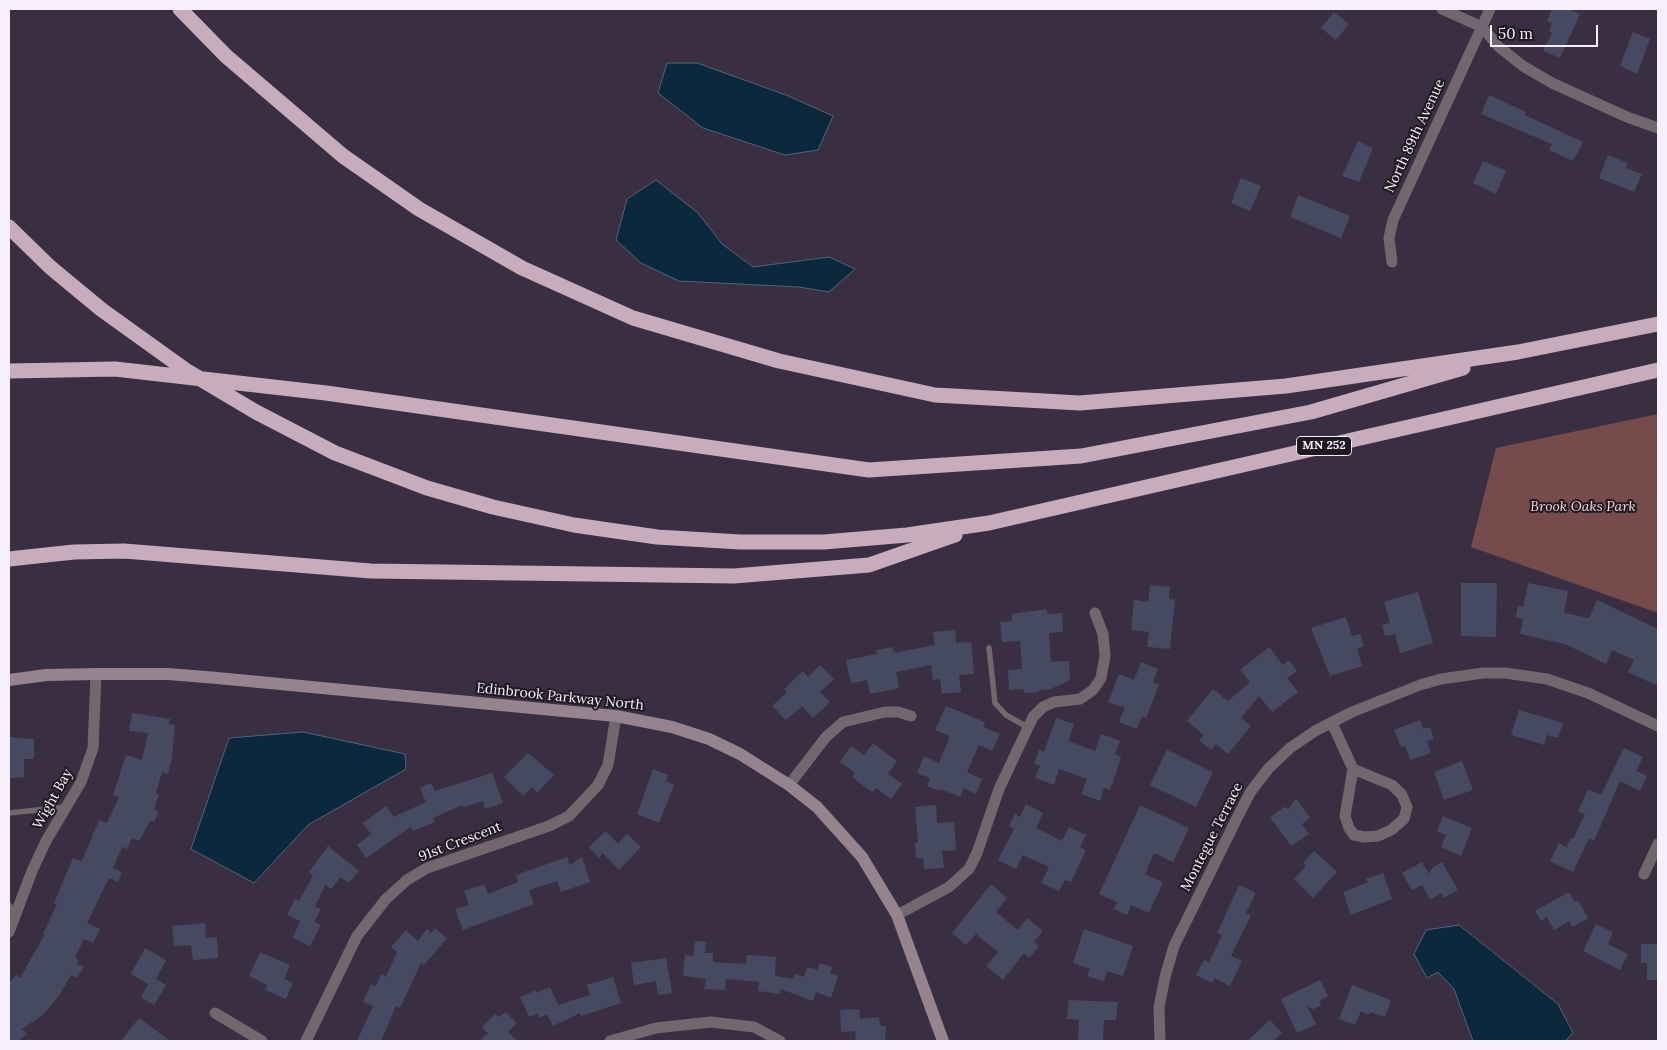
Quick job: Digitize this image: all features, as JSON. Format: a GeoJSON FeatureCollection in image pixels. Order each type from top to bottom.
{"type":"FeatureCollection","features":[{"type":"Feature","properties":{"kind":"highway"},"geometry":{"type":"LineString","coordinates":[[180,9],[226,56],[343,156],[419,209],[522,268],[633,318],[779,362],[935,394],[1080,403],[1286,386],[1518,352],[1658,324]]}},
{"type":"Feature","properties":{"kind":"highway"},"geometry":{"type":"LineString","coordinates":[[9,227],[50,267],[102,310],[187,371],[256,412],[335,453],[428,488],[493,507],[574,525],[657,537],[740,542],[842,540],[907,535],[989,523]]}},
{"type":"Feature","properties":{"kind":"highway"},"geometry":{"type":"LineString","coordinates":[[9,371],[115,369],[154,373],[326,393],[869,470],[1081,456],[1311,412],[1518,352]]}},
{"type":"Feature","properties":{"kind":"highway","name":"MN 252"},"geometry":{"type":"LineString","coordinates":[[989,523],[1658,370]]}},
{"type":"Feature","properties":{"kind":"highway"},"geometry":{"type":"LineString","coordinates":[[9,559],[74,552],[124,551],[371,571],[734,576],[869,565],[989,523]]}},
{"type":"Feature","properties":{"kind":"street"},"geometry":{"type":"LineString","coordinates":[[1442,9],[1482,27],[1499,47],[1523,66],[1552,83],[1627,117],[1658,128]]}},
{"type":"Feature","properties":{"kind":"street","name":"North 89th Avenue"},"geometry":{"type":"LineString","coordinates":[[1392,262],[1389,238],[1393,220],[1490,9]]}},
{"type":"Feature","properties":{"kind":"street"},"geometry":{"type":"LineString","coordinates":[[897,915],[949,887],[969,869],[978,854],[999,789],[1034,717],[1043,707],[1054,702],[1080,699],[1093,690],[1101,678],[1105,656],[1102,634],[1095,613]]}},
{"type":"Feature","properties":{"kind":"street","name":"Montegue Terrace"},"geometry":{"type":"LineString","coordinates":[[1160,1041],[1159,1007],[1174,946],[1237,818],[1251,792],[1269,768],[1290,748],[1315,731],[1378,702],[1441,678],[1469,674],[1505,673],[1547,679],[1658,726]]}},
{"type":"Feature","properties":{"kind":"street","name":"Edinbrook Parkway North"},"geometry":{"type":"LineString","coordinates":[[9,680],[46,675],[96,674],[168,674],[217,678],[616,716],[672,727],[708,739],[740,754],[789,784],[823,813],[862,857],[897,915],[943,1041]]}},
{"type":"Feature","properties":{"kind":"street","name":"Wight Bay"},"geometry":{"type":"LineString","coordinates":[[9,932],[32,870],[81,782],[92,748],[96,674]]}},
{"type":"Feature","properties":{"kind":"street"},"geometry":{"type":"LineString","coordinates":[[789,784],[826,737],[843,722],[886,712],[898,712],[910,716]]}},
{"type":"Feature","properties":{"kind":"street","name":"91st Crescent"},"geometry":{"type":"LineString","coordinates":[[306,1041],[357,936],[386,899],[407,880],[427,868],[549,826],[569,816],[593,792],[608,765],[616,716]]}},
{"type":"Feature","properties":{"kind":"street"},"geometry":{"type":"LineString","coordinates":[[1332,723],[1353,769],[1347,794],[1345,816],[1348,828],[1354,835],[1364,837],[1378,836],[1391,830],[1404,819],[1407,807],[1402,795],[1392,785],[1353,769]]}},
{"type":"Feature","properties":{"kind":"street"},"geometry":{"type":"LineString","coordinates":[[1644,874],[1658,844]]}},
{"type":"Feature","properties":{"kind":"street"},"geometry":{"type":"LineString","coordinates":[[215,1013],[262,1041]]}},
{"type":"Feature","properties":{"kind":"street"},"geometry":{"type":"LineString","coordinates":[[610,1041],[656,1028],[711,1022],[754,1027],[780,1041]]}},
{"type":"Feature","properties":{"kind":"lane"},"geometry":{"type":"LineString","coordinates":[[989,648],[995,703],[1006,715],[1029,728]]}},
{"type":"Feature","properties":{"kind":"lane"},"geometry":{"type":"LineString","coordinates":[[9,813],[67,807]]}},
{"type":"Feature","properties":{"kind":"lane"},"geometry":{"type":"LineString","coordinates":[[9,905],[16,915]]}},
{"type":"Feature","properties":{"kind":"green space","name":"Brook Oaks Park"},"geometry":{"type":"Polygon","coordinates":[[[1658,414],[1658,613],[1471,547],[1496,448],[1658,414]]]}},
{"type":"Feature","properties":{"kind":"water"},"geometry":{"type":"Polygon","coordinates":[[[667,63],[697,63],[786,95],[833,116],[818,150],[785,155],[703,128],[658,93],[667,63]]]}},
{"type":"Feature","properties":{"kind":"water"},"geometry":{"type":"Polygon","coordinates":[[[656,180],[698,213],[722,244],[753,267],[829,257],[855,269],[829,292],[799,287],[679,281],[641,263],[616,240],[627,199],[656,180]]]}},
{"type":"Feature","properties":{"kind":"water"},"geometry":{"type":"Polygon","coordinates":[[[303,732],[405,754],[406,769],[308,825],[254,883],[191,849],[229,738],[303,732]]]}},
{"type":"Feature","properties":{"kind":"water"},"geometry":{"type":"Polygon","coordinates":[[[1459,925],[1558,1004],[1573,1033],[1565,1041],[1473,1041],[1454,989],[1438,972],[1427,978],[1414,954],[1426,930],[1459,925]]]}},
{"type":"Feature","properties":{"kind":"building"},"geometry":{"type":"Polygon","coordinates":[[[1552,9],[1569,9],[1580,14],[1560,58],[1543,51],[1552,33],[1549,31],[1552,23],[1547,21],[1552,9]]]}},
{"type":"Feature","properties":{"kind":"building"},"geometry":{"type":"Polygon","coordinates":[[[1334,12],[1349,24],[1336,40],[1321,28],[1334,12]]]}},
{"type":"Feature","properties":{"kind":"building"},"geometry":{"type":"Polygon","coordinates":[[[1633,32],[1650,39],[1637,74],[1620,66],[1633,32]]]}},
{"type":"Feature","properties":{"kind":"building"},"geometry":{"type":"Polygon","coordinates":[[[1489,95],[1526,112],[1525,115],[1583,142],[1573,161],[1549,150],[1552,144],[1481,114],[1489,95]]]}},
{"type":"Feature","properties":{"kind":"building"},"geometry":{"type":"Polygon","coordinates":[[[1358,141],[1373,148],[1359,182],[1342,176],[1358,141]]]}},
{"type":"Feature","properties":{"kind":"building"},"geometry":{"type":"Polygon","coordinates":[[[1608,155],[1628,163],[1626,168],[1642,174],[1634,192],[1599,178],[1608,155]]]}},
{"type":"Feature","properties":{"kind":"building"},"geometry":{"type":"Polygon","coordinates":[[[1483,161],[1506,171],[1496,194],[1473,183],[1483,161]]]}},
{"type":"Feature","properties":{"kind":"building"},"geometry":{"type":"Polygon","coordinates":[[[1241,178],[1261,186],[1250,211],[1231,203],[1241,178]]]}},
{"type":"Feature","properties":{"kind":"building"},"geometry":{"type":"Polygon","coordinates":[[[1298,195],[1350,216],[1341,238],[1290,217],[1298,195]]]}},
{"type":"Feature","properties":{"kind":"building"},"geometry":{"type":"Polygon","coordinates":[[[1461,583],[1497,583],[1496,637],[1461,636],[1461,583]]]}},
{"type":"Feature","properties":{"kind":"building"},"geometry":{"type":"Polygon","coordinates":[[[1528,583],[1568,591],[1564,613],[1589,618],[1597,600],[1658,629],[1658,686],[1628,672],[1634,660],[1612,650],[1606,664],[1565,644],[1520,634],[1523,619],[1516,617],[1518,606],[1523,607],[1528,583]]]}},
{"type":"Feature","properties":{"kind":"building"},"geometry":{"type":"Polygon","coordinates":[[[1150,585],[1170,587],[1169,599],[1175,600],[1170,649],[1147,647],[1149,632],[1131,630],[1134,600],[1148,602],[1150,585]]]}},
{"type":"Feature","properties":{"kind":"building"},"geometry":{"type":"Polygon","coordinates":[[[1418,592],[1433,643],[1400,653],[1395,634],[1385,636],[1382,625],[1390,623],[1384,602],[1418,592]]]}},
{"type":"Feature","properties":{"kind":"building"},"geometry":{"type":"Polygon","coordinates":[[[1046,609],[1048,614],[1062,613],[1063,632],[1049,633],[1051,662],[1069,661],[1070,680],[1051,689],[1039,690],[1039,692],[1025,693],[1023,689],[1009,690],[1008,670],[1022,669],[1020,641],[1002,642],[1000,622],[1012,621],[1012,614],[1046,609]]]}},
{"type":"Feature","properties":{"kind":"building"},"geometry":{"type":"Polygon","coordinates":[[[1346,617],[1352,636],[1360,634],[1364,646],[1357,649],[1362,666],[1330,676],[1311,628],[1346,617]]]}},
{"type":"Feature","properties":{"kind":"building"},"geometry":{"type":"Polygon","coordinates":[[[955,630],[956,643],[971,642],[974,674],[959,675],[961,692],[942,694],[940,679],[933,680],[931,665],[896,672],[899,688],[870,694],[867,680],[851,683],[846,660],[877,654],[876,650],[892,647],[894,653],[935,645],[933,632],[955,630]]]}},
{"type":"Feature","properties":{"kind":"building"},"geometry":{"type":"Polygon","coordinates":[[[1269,647],[1283,665],[1289,660],[1297,671],[1287,678],[1298,692],[1272,712],[1259,696],[1241,718],[1251,726],[1228,754],[1216,744],[1211,750],[1199,740],[1204,735],[1187,721],[1213,689],[1228,701],[1250,682],[1240,670],[1269,647]]]}},
{"type":"Feature","properties":{"kind":"building"},"geometry":{"type":"Polygon","coordinates":[[[1141,662],[1158,669],[1153,682],[1159,685],[1146,718],[1142,716],[1137,729],[1119,722],[1125,708],[1108,702],[1119,674],[1134,680],[1141,662]]]}},
{"type":"Feature","properties":{"kind":"building"},"geometry":{"type":"Polygon","coordinates":[[[820,665],[834,679],[820,692],[830,702],[813,718],[802,706],[786,720],[772,706],[787,692],[784,689],[803,671],[808,677],[820,665]]]}},
{"type":"Feature","properties":{"kind":"building"},"geometry":{"type":"Polygon","coordinates":[[[946,706],[985,722],[983,727],[1000,734],[992,751],[979,745],[967,772],[982,779],[976,794],[964,788],[960,797],[941,789],[940,791],[927,786],[930,778],[917,773],[924,756],[939,763],[950,736],[935,730],[946,706]]]}},
{"type":"Feature","properties":{"kind":"building"},"geometry":{"type":"Polygon","coordinates":[[[1519,710],[1563,723],[1558,738],[1547,735],[1544,745],[1511,735],[1519,710]]]}},
{"type":"Feature","properties":{"kind":"building"},"geometry":{"type":"Polygon","coordinates":[[[132,713],[170,719],[168,724],[175,725],[172,758],[168,774],[162,772],[156,793],[159,795],[154,809],[159,812],[154,822],[150,821],[139,841],[132,838],[127,849],[122,847],[113,868],[122,872],[118,882],[109,878],[87,923],[100,929],[93,943],[84,939],[75,957],[79,960],[77,964],[84,967],[77,978],[71,975],[58,997],[43,1015],[22,1029],[27,1034],[18,1041],[9,1041],[9,984],[16,975],[20,978],[45,934],[43,934],[57,904],[54,903],[73,858],[82,861],[99,820],[107,823],[119,797],[113,795],[126,755],[142,760],[148,733],[129,731],[132,713]]]}},
{"type":"Feature","properties":{"kind":"building"},"geometry":{"type":"Polygon","coordinates":[[[1056,718],[1074,724],[1068,741],[1095,751],[1101,734],[1120,741],[1115,754],[1121,757],[1115,776],[1110,790],[1104,788],[1100,801],[1081,794],[1087,779],[1059,769],[1054,785],[1035,778],[1040,766],[1034,764],[1039,750],[1044,752],[1056,718]]]}},
{"type":"Feature","properties":{"kind":"building"},"geometry":{"type":"Polygon","coordinates":[[[1420,720],[1423,729],[1430,727],[1434,739],[1427,741],[1431,753],[1410,760],[1405,746],[1401,747],[1394,730],[1420,720]]]}},
{"type":"Feature","properties":{"kind":"building"},"geometry":{"type":"Polygon","coordinates":[[[9,737],[34,739],[34,759],[24,759],[24,777],[9,778],[9,737]]]}},
{"type":"Feature","properties":{"kind":"building"},"geometry":{"type":"Polygon","coordinates":[[[873,743],[897,761],[888,774],[902,784],[891,799],[876,788],[872,792],[852,777],[855,773],[840,762],[851,746],[864,755],[873,743]]]}},
{"type":"Feature","properties":{"kind":"building"},"geometry":{"type":"Polygon","coordinates":[[[1624,748],[1643,757],[1636,771],[1647,776],[1640,791],[1620,781],[1594,841],[1589,838],[1573,872],[1550,861],[1559,843],[1566,847],[1571,838],[1573,839],[1585,814],[1578,811],[1588,789],[1601,795],[1624,748]]]}},
{"type":"Feature","properties":{"kind":"building"},"geometry":{"type":"Polygon","coordinates":[[[1167,750],[1213,772],[1196,807],[1150,785],[1167,750]]]}},
{"type":"Feature","properties":{"kind":"building"},"geometry":{"type":"Polygon","coordinates":[[[528,753],[554,775],[537,793],[532,787],[523,796],[504,777],[528,753]]]}},
{"type":"Feature","properties":{"kind":"building"},"geometry":{"type":"Polygon","coordinates":[[[1462,761],[1473,790],[1444,800],[1434,772],[1462,761]]]}},
{"type":"Feature","properties":{"kind":"building"},"geometry":{"type":"Polygon","coordinates":[[[653,769],[668,775],[666,781],[674,785],[659,823],[637,814],[653,769]]]}},
{"type":"Feature","properties":{"kind":"building"},"geometry":{"type":"Polygon","coordinates":[[[492,773],[503,803],[485,809],[483,801],[463,807],[462,805],[433,818],[435,822],[413,831],[411,827],[366,858],[357,845],[371,834],[363,823],[386,806],[394,817],[426,802],[420,788],[431,783],[435,791],[492,773]]]}},
{"type":"Feature","properties":{"kind":"building"},"geometry":{"type":"Polygon","coordinates":[[[1296,798],[1310,818],[1302,824],[1309,834],[1291,846],[1270,817],[1284,807],[1289,809],[1296,798]]]}},
{"type":"Feature","properties":{"kind":"building"},"geometry":{"type":"Polygon","coordinates":[[[1026,804],[1043,813],[1036,828],[1062,841],[1069,827],[1086,835],[1080,847],[1086,850],[1071,882],[1065,880],[1059,891],[1041,883],[1049,867],[1023,855],[1016,869],[998,860],[1014,829],[1009,826],[1015,814],[1020,817],[1026,804]]]}},
{"type":"Feature","properties":{"kind":"building"},"geometry":{"type":"Polygon","coordinates":[[[936,805],[937,823],[954,822],[956,850],[942,851],[944,868],[924,869],[923,858],[916,858],[915,843],[918,843],[915,807],[936,805]]]}},
{"type":"Feature","properties":{"kind":"building"},"geometry":{"type":"Polygon","coordinates":[[[1140,805],[1189,828],[1173,862],[1154,853],[1145,874],[1163,882],[1149,913],[1131,905],[1127,915],[1114,909],[1117,902],[1099,894],[1140,805]]]}},
{"type":"Feature","properties":{"kind":"building"},"geometry":{"type":"Polygon","coordinates":[[[1443,816],[1472,828],[1461,856],[1441,847],[1446,835],[1437,831],[1443,816]]]}},
{"type":"Feature","properties":{"kind":"building"},"geometry":{"type":"Polygon","coordinates":[[[606,831],[618,844],[627,834],[641,847],[619,870],[603,853],[599,858],[589,847],[606,831]]]}},
{"type":"Feature","properties":{"kind":"building"},"geometry":{"type":"Polygon","coordinates":[[[328,846],[359,871],[349,883],[340,877],[331,889],[325,885],[315,907],[321,909],[314,922],[321,925],[310,946],[293,938],[300,921],[287,915],[295,899],[299,901],[313,876],[309,872],[328,846]]]}},
{"type":"Feature","properties":{"kind":"building"},"geometry":{"type":"Polygon","coordinates":[[[1314,851],[1337,872],[1313,898],[1294,879],[1306,866],[1303,863],[1314,851]]]}},
{"type":"Feature","properties":{"kind":"building"},"geometry":{"type":"Polygon","coordinates":[[[567,857],[570,865],[582,857],[590,882],[561,892],[557,881],[529,890],[534,904],[463,930],[455,909],[469,905],[464,891],[484,884],[488,894],[518,882],[516,875],[567,857]]]}},
{"type":"Feature","properties":{"kind":"building"},"geometry":{"type":"Polygon","coordinates":[[[1422,862],[1429,874],[1432,868],[1442,862],[1458,890],[1444,898],[1441,893],[1430,900],[1422,885],[1412,890],[1402,873],[1422,862]]]}},
{"type":"Feature","properties":{"kind":"building"},"geometry":{"type":"Polygon","coordinates":[[[1383,873],[1392,899],[1351,915],[1343,892],[1368,882],[1366,879],[1383,873]]]}},
{"type":"Feature","properties":{"kind":"building"},"geometry":{"type":"Polygon","coordinates":[[[991,884],[1007,898],[996,912],[1018,930],[1027,918],[1043,931],[1034,942],[1039,946],[1029,958],[1024,953],[1003,980],[986,966],[998,952],[976,934],[966,945],[952,933],[991,884]]]}},
{"type":"Feature","properties":{"kind":"building"},"geometry":{"type":"Polygon","coordinates":[[[1239,885],[1256,893],[1246,913],[1251,915],[1231,956],[1242,961],[1230,986],[1215,978],[1212,983],[1196,975],[1204,960],[1209,962],[1222,935],[1217,933],[1239,885]]]}},
{"type":"Feature","properties":{"kind":"building"},"geometry":{"type":"Polygon","coordinates":[[[1569,892],[1575,902],[1578,900],[1588,918],[1572,927],[1569,921],[1554,930],[1547,917],[1541,921],[1535,911],[1569,892]]]}},
{"type":"Feature","properties":{"kind":"building"},"geometry":{"type":"Polygon","coordinates":[[[205,923],[206,938],[217,937],[218,958],[193,960],[191,945],[174,946],[172,926],[205,923]]]}},
{"type":"Feature","properties":{"kind":"building"},"geometry":{"type":"Polygon","coordinates":[[[1596,924],[1613,932],[1608,944],[1628,954],[1620,970],[1583,951],[1596,924]]]}},
{"type":"Feature","properties":{"kind":"building"},"geometry":{"type":"Polygon","coordinates":[[[435,928],[447,938],[424,965],[421,963],[400,1008],[396,1006],[381,1041],[357,1041],[373,1006],[363,1002],[371,984],[376,986],[381,974],[386,977],[397,952],[391,947],[406,930],[418,941],[427,929],[431,933],[435,928]]]}},
{"type":"Feature","properties":{"kind":"building"},"geometry":{"type":"Polygon","coordinates":[[[1084,929],[1133,946],[1123,976],[1107,971],[1104,981],[1087,976],[1090,969],[1073,963],[1084,929]]]}},
{"type":"Feature","properties":{"kind":"building"},"geometry":{"type":"Polygon","coordinates":[[[695,941],[706,942],[705,953],[713,953],[713,962],[746,964],[747,955],[776,957],[775,976],[793,979],[795,974],[804,977],[807,967],[817,970],[820,963],[832,967],[830,973],[838,976],[831,998],[816,992],[813,1001],[781,989],[780,994],[758,991],[759,982],[726,979],[725,990],[704,989],[706,979],[683,976],[685,955],[693,956],[695,941]]]}},
{"type":"Feature","properties":{"kind":"building"},"geometry":{"type":"Polygon","coordinates":[[[1641,944],[1658,944],[1658,980],[1647,980],[1647,963],[1641,963],[1641,944]]]}},
{"type":"Feature","properties":{"kind":"building"},"geometry":{"type":"Polygon","coordinates":[[[145,948],[166,960],[156,979],[166,985],[154,1005],[141,997],[148,984],[131,974],[145,948]]]}},
{"type":"Feature","properties":{"kind":"building"},"geometry":{"type":"Polygon","coordinates":[[[260,952],[290,965],[284,979],[293,983],[286,999],[265,990],[267,985],[249,976],[260,952]]]}},
{"type":"Feature","properties":{"kind":"building"},"geometry":{"type":"Polygon","coordinates":[[[666,958],[672,993],[658,995],[656,981],[634,985],[631,963],[666,958]]]}},
{"type":"Feature","properties":{"kind":"building"},"geometry":{"type":"Polygon","coordinates":[[[613,977],[621,1003],[581,1016],[580,1013],[553,1026],[547,1014],[539,1018],[538,1013],[529,1017],[520,997],[536,990],[536,993],[550,987],[558,1005],[590,995],[587,985],[613,977]]]}},
{"type":"Feature","properties":{"kind":"building"},"geometry":{"type":"Polygon","coordinates":[[[1320,980],[1328,996],[1319,1001],[1321,1006],[1313,1009],[1307,1006],[1316,1024],[1297,1033],[1281,999],[1320,980]]]}},
{"type":"Feature","properties":{"kind":"building"},"geometry":{"type":"Polygon","coordinates":[[[1352,985],[1391,1000],[1385,1017],[1370,1012],[1369,1015],[1361,1011],[1355,1025],[1339,1019],[1352,985]]]}},
{"type":"Feature","properties":{"kind":"building"},"geometry":{"type":"Polygon","coordinates":[[[1069,1000],[1118,1002],[1116,1020],[1104,1020],[1103,1041],[1078,1041],[1079,1020],[1067,1019],[1069,1000]]]}},
{"type":"Feature","properties":{"kind":"building"},"geometry":{"type":"Polygon","coordinates":[[[859,1009],[860,1019],[879,1017],[880,1026],[886,1026],[885,1041],[856,1041],[855,1031],[841,1032],[840,1010],[859,1009]]]}},
{"type":"Feature","properties":{"kind":"building"},"geometry":{"type":"Polygon","coordinates":[[[506,1012],[517,1023],[508,1032],[518,1041],[479,1041],[488,1033],[482,1027],[495,1014],[499,1017],[506,1012]]]}},
{"type":"Feature","properties":{"kind":"building"},"geometry":{"type":"Polygon","coordinates":[[[139,1018],[170,1041],[121,1041],[139,1018]]]}},
{"type":"Feature","properties":{"kind":"building"},"geometry":{"type":"Polygon","coordinates":[[[1270,1020],[1282,1033],[1273,1041],[1247,1041],[1270,1020]]]}}]}
